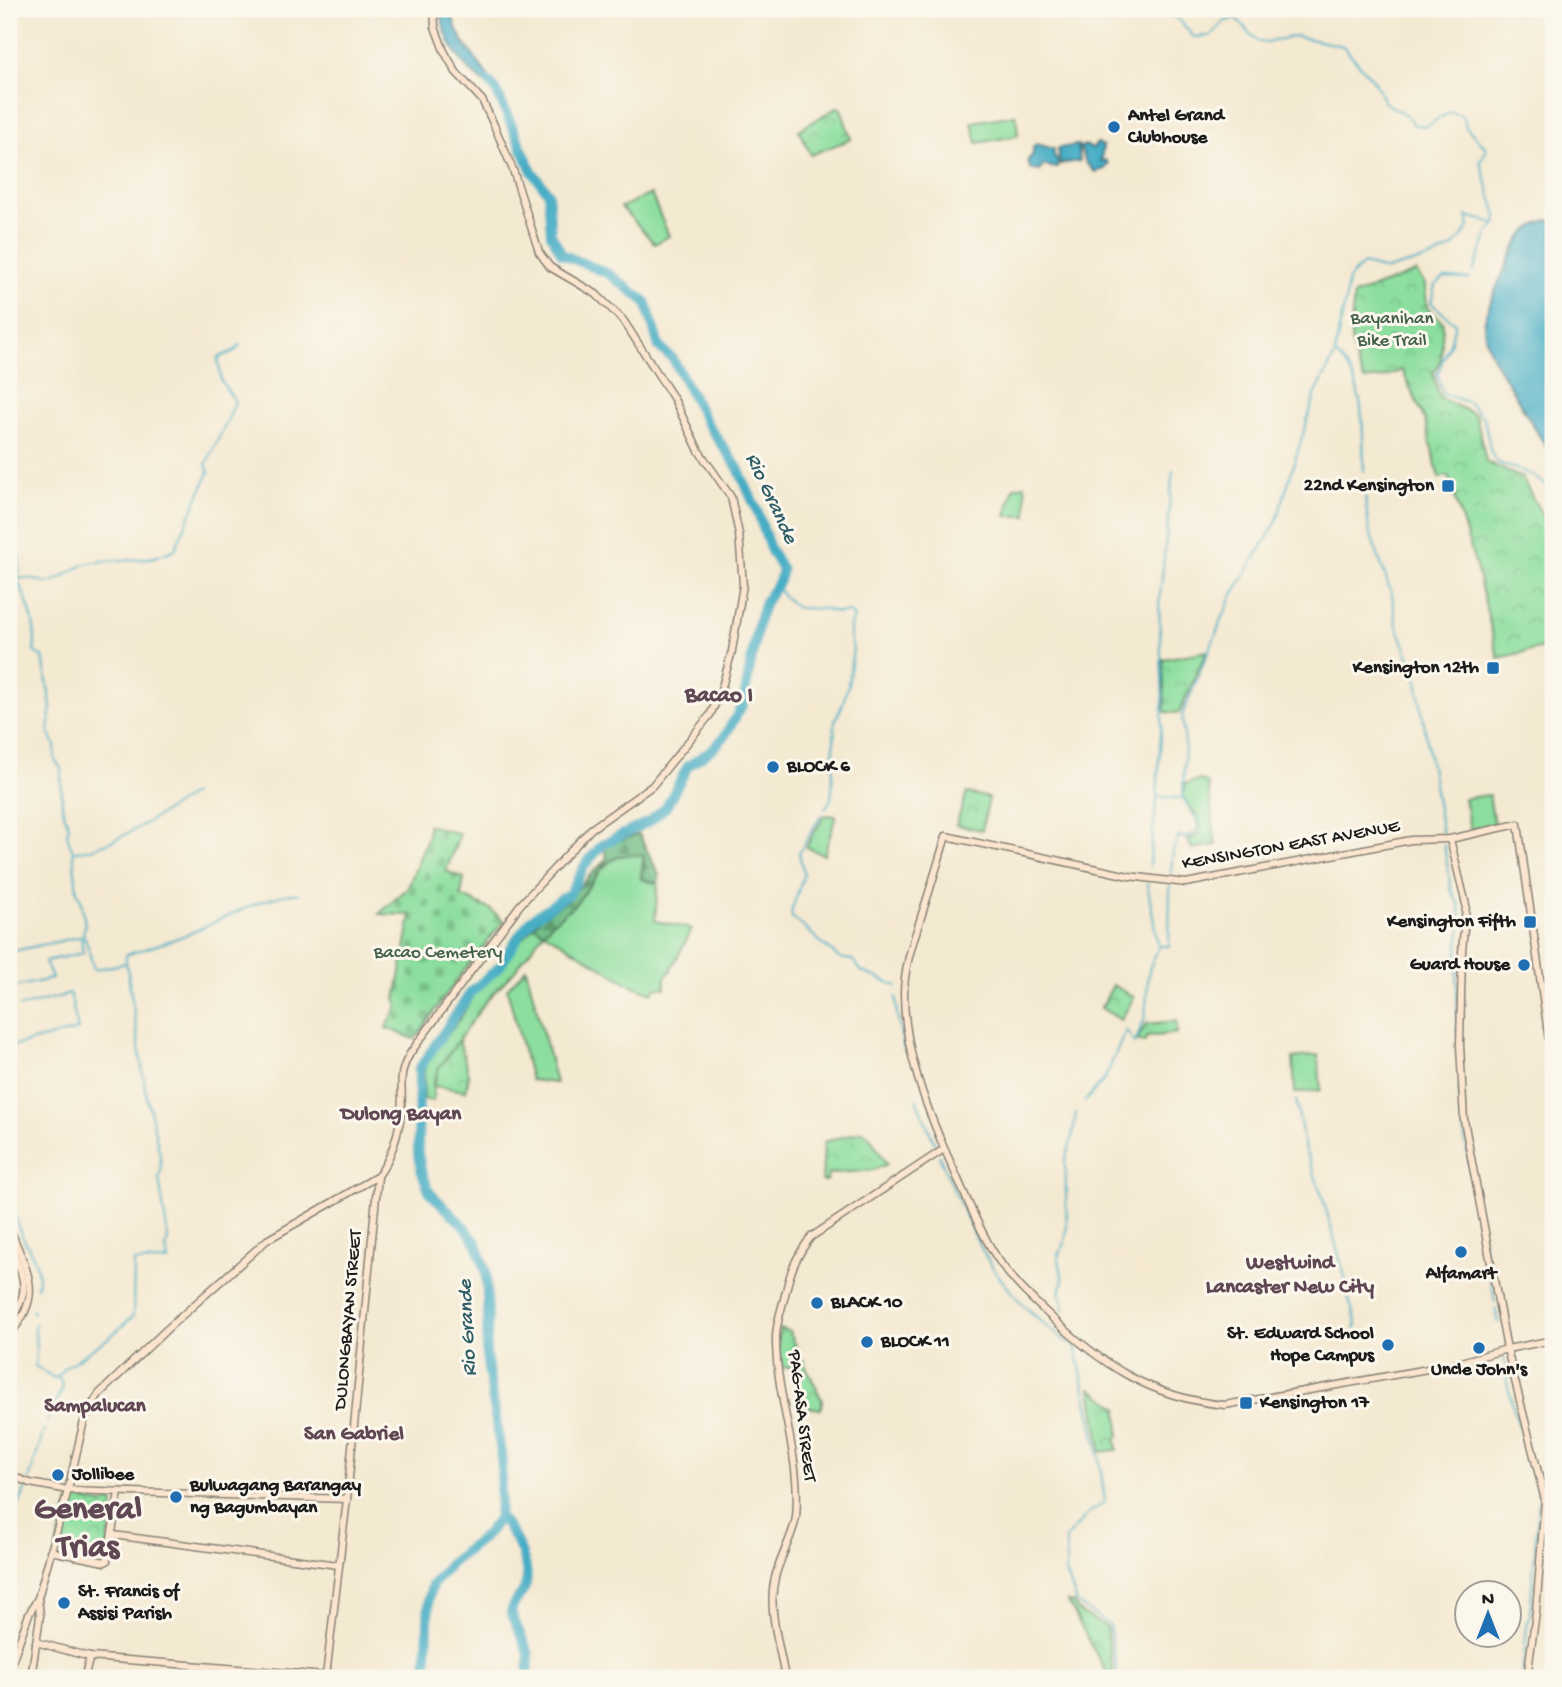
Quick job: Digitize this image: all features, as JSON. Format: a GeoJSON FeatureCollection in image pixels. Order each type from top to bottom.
{"type":"FeatureCollection","features":[{"type":"Feature","properties":{"kind":"street","name":"DULONGBAYAN STREET"},"geometry":{"type":"LineString","coordinates":[[90,1657],[326,1676],[348,1499],[378,1176],[388,1161],[400,1119],[402,1065],[520,905],[591,829],[652,786],[715,708],[732,651],[743,585],[740,534],[731,497],[699,451],[674,399],[623,320],[596,294],[550,267],[539,252],[513,170],[494,125],[482,100],[456,72],[444,51],[435,27],[434,9]]}},
{"type":"Feature","properties":{"kind":"street","name":"KENSINGTON EAST AVENUE"},"geometry":{"type":"LineString","coordinates":[[944,1149],[915,1067],[905,1016],[904,994],[907,964],[946,836],[1129,876],[1186,883],[1411,840],[1445,839],[1518,824],[1553,1068]]}},
{"type":"Feature","properties":{"kind":"street"},"geometry":{"type":"LineString","coordinates":[[1445,839],[1466,905],[1460,1045],[1464,1120],[1507,1349],[1545,1500],[1536,1612],[1527,1678]]}},
{"type":"Feature","properties":{"kind":"street"},"geometry":{"type":"LineString","coordinates":[[944,1149],[991,1249],[1024,1292],[1104,1362],[1142,1384],[1168,1394],[1209,1404],[1240,1404],[1450,1365],[1507,1349],[1553,1340]]}},
{"type":"Feature","properties":{"kind":"street","name":"PAG-ASA STREET"},"geometry":{"type":"LineString","coordinates":[[785,1678],[772,1593],[777,1570],[796,1520],[796,1498],[790,1432],[776,1338],[792,1266],[811,1237],[944,1149]]}},
{"type":"Feature","properties":{"kind":"street"},"geometry":{"type":"LineString","coordinates":[[9,1670],[29,1614],[38,1598],[83,1425],[99,1394],[267,1240],[378,1176]]}},
{"type":"Feature","properties":{"kind":"street"},"geometry":{"type":"LineString","coordinates":[[9,1226],[30,1288],[27,1310],[9,1335]]}},
{"type":"Feature","properties":{"kind":"street"},"geometry":{"type":"LineString","coordinates":[[9,1242],[24,1288],[22,1303],[9,1321]]}},
{"type":"Feature","properties":{"kind":"street"},"geometry":{"type":"LineString","coordinates":[[9,1475],[68,1490],[348,1499]]}},
{"type":"Feature","properties":{"kind":"street"},"geometry":{"type":"LineString","coordinates":[[50,1550],[105,1562],[109,1558],[119,1492]]}},
{"type":"Feature","properties":{"kind":"street"},"geometry":{"type":"LineString","coordinates":[[113,1535],[338,1564]]}},
{"type":"Feature","properties":{"kind":"street"},"geometry":{"type":"LineString","coordinates":[[30,1678],[40,1616],[38,1598]]}},
{"type":"Feature","properties":{"kind":"street"},"geometry":{"type":"LineString","coordinates":[[36,1642],[90,1657],[84,1678]]}},
{"type":"Feature","properties":{"kind":"green space"},"geometry":{"type":"Polygon","coordinates":[[[838,107],[851,139],[811,155],[799,130],[838,107]]]}},
{"type":"Feature","properties":{"kind":"green space"},"geometry":{"type":"Polygon","coordinates":[[[1016,115],[1018,136],[977,143],[972,122],[1016,115]]]}},
{"type":"Feature","properties":{"kind":"green space"},"geometry":{"type":"Polygon","coordinates":[[[651,194],[669,236],[655,244],[621,207],[651,194]]]}},
{"type":"Feature","properties":{"kind":"green space","name":"Bayanihan Bike Trail"},"geometry":{"type":"Polygon","coordinates":[[[1416,272],[1425,284],[1427,308],[1443,322],[1441,359],[1433,373],[1440,398],[1476,415],[1486,462],[1522,478],[1549,528],[1553,546],[1553,646],[1498,658],[1476,566],[1448,476],[1439,478],[1425,420],[1402,370],[1382,378],[1364,380],[1359,368],[1351,338],[1354,295],[1416,272]]]}},
{"type":"Feature","properties":{"kind":"green space"},"geometry":{"type":"Polygon","coordinates":[[[1025,485],[1027,516],[1006,516],[1014,487],[1025,485]]]}},
{"type":"Feature","properties":{"kind":"green space"},"geometry":{"type":"Polygon","coordinates":[[[1207,651],[1179,713],[1165,712],[1163,659],[1207,651]]]}},
{"type":"Feature","properties":{"kind":"green space"},"geometry":{"type":"Polygon","coordinates":[[[1198,780],[1208,784],[1216,845],[1192,849],[1188,840],[1200,834],[1200,825],[1183,797],[1185,784],[1198,780]]]}},
{"type":"Feature","properties":{"kind":"green space"},"geometry":{"type":"Polygon","coordinates":[[[967,793],[989,798],[982,830],[956,825],[967,793]]]}},
{"type":"Feature","properties":{"kind":"green space"},"geometry":{"type":"Polygon","coordinates":[[[1489,795],[1494,824],[1470,829],[1464,798],[1489,795]]]}},
{"type":"Feature","properties":{"kind":"green space"},"geometry":{"type":"Polygon","coordinates":[[[824,815],[836,816],[824,855],[806,847],[824,815]]]}},
{"type":"Feature","properties":{"kind":"green space","name":"Bacao Cemetery"},"geometry":{"type":"Polygon","coordinates":[[[428,825],[460,834],[446,871],[464,878],[461,896],[490,909],[504,921],[461,974],[415,1039],[386,1028],[398,1006],[396,1000],[411,915],[379,914],[408,888],[428,835],[428,825]]]}},
{"type":"Feature","properties":{"kind":"green space"},"geometry":{"type":"Polygon","coordinates":[[[639,834],[659,875],[658,883],[641,879],[644,856],[619,857],[603,867],[577,902],[544,932],[534,926],[543,916],[570,897],[605,861],[607,858],[604,847],[639,834]]]}},
{"type":"Feature","properties":{"kind":"green space"},"geometry":{"type":"Polygon","coordinates":[[[628,853],[644,856],[641,876],[646,881],[658,883],[655,921],[692,929],[665,977],[665,988],[655,988],[652,993],[631,985],[544,932],[516,969],[486,1001],[439,1068],[434,1080],[433,1101],[424,1099],[424,1070],[429,1058],[460,1019],[473,995],[504,967],[514,948],[534,926],[545,931],[577,902],[604,867],[628,853]]]}},
{"type":"Feature","properties":{"kind":"green space"},"geometry":{"type":"Polygon","coordinates":[[[526,968],[556,1083],[531,1080],[507,989],[526,968]]]}},
{"type":"Feature","properties":{"kind":"green space"},"geometry":{"type":"Polygon","coordinates":[[[1113,985],[1134,997],[1121,1020],[1101,1008],[1113,985]]]}},
{"type":"Feature","properties":{"kind":"green space"},"geometry":{"type":"Polygon","coordinates":[[[1177,1021],[1177,1033],[1147,1037],[1144,1043],[1137,1040],[1146,1024],[1177,1021]]]}},
{"type":"Feature","properties":{"kind":"green space"},"geometry":{"type":"Polygon","coordinates":[[[459,1040],[469,1074],[466,1091],[433,1086],[439,1068],[459,1040]]]}},
{"type":"Feature","properties":{"kind":"green space"},"geometry":{"type":"Polygon","coordinates":[[[1318,1055],[1321,1090],[1295,1093],[1293,1058],[1318,1055]]]}},
{"type":"Feature","properties":{"kind":"green space"},"geometry":{"type":"Polygon","coordinates":[[[863,1131],[887,1164],[874,1170],[828,1174],[827,1181],[822,1181],[824,1142],[863,1131]]]}},
{"type":"Feature","properties":{"kind":"green space"},"geometry":{"type":"Polygon","coordinates":[[[780,1329],[789,1331],[822,1400],[821,1409],[799,1406],[798,1367],[781,1368],[778,1338],[780,1329]]]}},
{"type":"Feature","properties":{"kind":"green space"},"geometry":{"type":"Polygon","coordinates":[[[1091,1388],[1118,1408],[1117,1450],[1101,1452],[1091,1388]]]}},
{"type":"Feature","properties":{"kind":"green space"},"geometry":{"type":"Polygon","coordinates":[[[80,1495],[82,1500],[104,1504],[111,1499],[114,1502],[106,1559],[96,1559],[95,1553],[73,1549],[69,1554],[57,1550],[70,1501],[80,1495]]]}},
{"type":"Feature","properties":{"kind":"green space"},"geometry":{"type":"Polygon","coordinates":[[[1068,1602],[1074,1603],[1078,1611],[1106,1627],[1114,1678],[1107,1678],[1068,1602]]]}},
{"type":"Feature","properties":{"kind":"green space"},"geometry":{"type":"Polygon","coordinates":[[[333,1671],[413,1672],[413,1678],[331,1678],[333,1671]]]}},
{"type":"Feature","properties":{"kind":"water"},"geometry":{"type":"Polygon","coordinates":[[[441,9],[452,9],[463,41],[496,90],[475,76],[458,56],[446,33],[441,9]]]}},
{"type":"Feature","properties":{"kind":"water"},"geometry":{"type":"Polygon","coordinates":[[[1097,143],[1103,146],[1101,161],[1108,163],[1105,169],[1095,172],[1086,163],[1080,147],[1085,145],[1093,148],[1097,143]]]}},
{"type":"Feature","properties":{"kind":"water"},"geometry":{"type":"Polygon","coordinates":[[[1037,144],[1054,149],[1058,166],[1055,168],[1043,165],[1040,171],[1030,169],[1028,160],[1033,154],[1033,146],[1037,144]]]}},
{"type":"Feature","properties":{"kind":"water"},"geometry":{"type":"Polygon","coordinates":[[[1078,145],[1080,161],[1060,164],[1058,148],[1078,145]]]}},
{"type":"Feature","properties":{"kind":"water"},"geometry":{"type":"Polygon","coordinates":[[[1553,220],[1553,459],[1493,358],[1484,330],[1491,302],[1520,240],[1529,229],[1553,220]]]}},
{"type":"Feature","properties":{"kind":"waterway"},"geometry":{"type":"LineString","coordinates":[[1162,9],[1179,20],[1194,37],[1210,36],[1225,21],[1236,18],[1257,41],[1265,43],[1295,36],[1343,46],[1375,82],[1384,102],[1409,117],[1414,125],[1426,126],[1450,112],[1459,114],[1466,127],[1487,149],[1480,162],[1497,215],[1496,224],[1489,231],[1473,272]]}},
{"type":"Feature","properties":{"kind":"waterway","name":"Rio Grande"},"geometry":{"type":"LineString","coordinates":[[426,1678],[429,1598],[432,1585],[451,1563],[487,1534],[499,1517],[502,1460],[486,1355],[486,1273],[477,1244],[464,1226],[430,1193],[421,1170],[418,1154],[419,1069],[471,992],[500,966],[533,918],[570,893],[585,865],[602,845],[650,821],[666,807],[688,766],[715,747],[724,737],[743,704],[759,620],[782,570],[770,549],[738,468],[706,422],[673,359],[659,347],[646,302],[609,274],[562,254],[551,234],[548,193],[532,171],[496,90],[489,82]]}},
{"type":"Feature","properties":{"kind":"waterway"},"geometry":{"type":"LineString","coordinates":[[1364,472],[1363,425],[1358,393],[1346,365],[1335,355],[1348,279],[1363,264],[1386,270],[1434,257],[1454,247],[1469,227],[1467,216],[1493,223]]}},
{"type":"Feature","properties":{"kind":"waterway"},"geometry":{"type":"LineString","coordinates":[[1469,279],[1445,278],[1435,285],[1431,303],[1455,323],[1451,341],[1437,374],[1443,394],[1468,402],[1484,418],[1491,453],[1498,463],[1528,473],[1553,489]]}},
{"type":"Feature","properties":{"kind":"waterway"},"geometry":{"type":"LineString","coordinates":[[9,581],[24,578],[51,582],[90,563],[142,559],[175,549],[209,472],[206,465],[235,401],[221,381],[218,358],[236,350],[240,345]]}},
{"type":"Feature","properties":{"kind":"waterway"},"geometry":{"type":"LineString","coordinates":[[1171,872],[1173,850],[1179,836],[1184,838],[1197,832],[1197,820],[1183,798],[1185,743],[1182,715],[1231,598],[1276,523],[1315,395],[1335,355]]}},
{"type":"Feature","properties":{"kind":"waterway"},"geometry":{"type":"LineString","coordinates":[[1157,797],[1163,702],[1159,606],[1173,471]]}},
{"type":"Feature","properties":{"kind":"waterway"},"geometry":{"type":"LineString","coordinates":[[1365,496],[1369,530],[1392,595],[1396,623],[1416,675],[1442,833]]}},
{"type":"Feature","properties":{"kind":"waterway"},"geometry":{"type":"LineString","coordinates":[[9,535],[19,557],[17,580],[33,624],[34,652],[43,657],[51,706],[49,732],[55,745],[55,760],[61,768],[62,807],[73,851],[77,892],[85,925],[83,934],[94,970],[126,963],[127,966],[145,1088],[160,1155],[159,1178],[168,1239],[168,1261],[134,1262],[133,1316],[110,1337],[63,1369],[58,1377],[54,1378],[35,1366],[35,1324]]}},
{"type":"Feature","properties":{"kind":"waterway"},"geometry":{"type":"LineString","coordinates":[[777,585],[782,595],[797,608],[849,612],[854,617],[850,625],[853,649],[848,685],[835,720],[831,799],[825,809]]}},
{"type":"Feature","properties":{"kind":"waterway"},"geometry":{"type":"LineString","coordinates":[[74,851],[87,850],[118,838],[192,794]]}},
{"type":"Feature","properties":{"kind":"waterway"},"geometry":{"type":"LineString","coordinates":[[1149,866],[1157,797],[1182,798]]}},
{"type":"Feature","properties":{"kind":"waterway"},"geometry":{"type":"LineString","coordinates":[[821,815],[799,853],[804,874],[791,912],[792,917],[839,958],[853,960],[861,971],[897,986]]}},
{"type":"Feature","properties":{"kind":"waterway"},"geometry":{"type":"LineString","coordinates":[[1444,845],[1452,892],[1460,906],[1457,1033]]}},
{"type":"Feature","properties":{"kind":"waterway"},"geometry":{"type":"LineString","coordinates":[[1147,883],[1158,945]]}},
{"type":"Feature","properties":{"kind":"waterway"},"geometry":{"type":"LineString","coordinates":[[1085,1101],[1104,1080],[1126,1030],[1135,1043],[1145,1017],[1149,970],[1159,946],[1169,946],[1170,886]]}},
{"type":"Feature","properties":{"kind":"waterway"},"geometry":{"type":"LineString","coordinates":[[126,962],[126,955],[188,934],[260,902],[288,894],[299,894]]}},
{"type":"Feature","properties":{"kind":"waterway"},"geometry":{"type":"LineString","coordinates":[[9,988],[52,979],[45,961],[83,953],[81,936]]}},
{"type":"Feature","properties":{"kind":"waterway"},"geometry":{"type":"LineString","coordinates":[[9,952],[79,937]]}},
{"type":"Feature","properties":{"kind":"waterway"},"geometry":{"type":"LineString","coordinates":[[9,1047],[78,1030],[70,994],[20,1007]]}},
{"type":"Feature","properties":{"kind":"waterway"},"geometry":{"type":"LineString","coordinates":[[896,997],[904,1050]]}},
{"type":"Feature","properties":{"kind":"waterway"},"geometry":{"type":"LineString","coordinates":[[1459,1086],[1460,1104]]}},
{"type":"Feature","properties":{"kind":"waterway"},"geometry":{"type":"LineString","coordinates":[[916,1099],[935,1144]]}},
{"type":"Feature","properties":{"kind":"waterway"},"geometry":{"type":"LineString","coordinates":[[1296,1100],[1305,1150],[1321,1192],[1348,1288],[1357,1325],[1355,1329]]}},
{"type":"Feature","properties":{"kind":"waterway"},"geometry":{"type":"LineString","coordinates":[[1460,1110],[1480,1223]]}},
{"type":"Feature","properties":{"kind":"waterway"},"geometry":{"type":"LineString","coordinates":[[1064,1310],[1058,1254],[1064,1246],[1067,1230],[1065,1161],[1076,1113]]}},
{"type":"Feature","properties":{"kind":"waterway"},"geometry":{"type":"LineString","coordinates":[[939,1156],[972,1231],[1003,1282],[1025,1307],[1076,1348],[1098,1451],[1105,1502],[1088,1514],[1066,1538],[1066,1572],[1077,1603],[1109,1625],[1118,1678]]}},
{"type":"Feature","properties":{"kind":"waterway"},"geometry":{"type":"LineString","coordinates":[[9,1191],[19,1229],[36,1263],[37,1287]]}},
{"type":"Feature","properties":{"kind":"waterway"},"geometry":{"type":"LineString","coordinates":[[1481,1231],[1484,1248]]}},
{"type":"Feature","properties":{"kind":"waterway"},"geometry":{"type":"LineString","coordinates":[[1485,1253],[1489,1274]]}},
{"type":"Feature","properties":{"kind":"waterway"},"geometry":{"type":"LineString","coordinates":[[1491,1280],[1495,1302]]}},
{"type":"Feature","properties":{"kind":"waterway"},"geometry":{"type":"LineString","coordinates":[[1496,1309],[1499,1323]]}},
{"type":"Feature","properties":{"kind":"waterway"},"geometry":{"type":"LineString","coordinates":[[1503,1357],[1512,1403],[1539,1495],[1530,1617],[1522,1678]]}},
{"type":"Feature","properties":{"kind":"waterway"},"geometry":{"type":"LineString","coordinates":[[47,1421],[63,1387],[59,1378]]}},
{"type":"Feature","properties":{"kind":"waterway"},"geometry":{"type":"LineString","coordinates":[[29,1480],[44,1430]]}},
{"type":"Feature","properties":{"kind":"waterway"},"geometry":{"type":"LineString","coordinates":[[9,1529],[27,1485]]}},
{"type":"Feature","properties":{"kind":"waterway"},"geometry":{"type":"LineString","coordinates":[[499,1517],[516,1541],[526,1571],[524,1589],[511,1613],[529,1654],[528,1678]]}},
{"type":"Feature","properties":{"kind":"place","name":"Antel Grand Clubhouse"},"geometry":{"type":"Point","coordinates":[1114,127]}},
{"type":"Feature","properties":{"kind":"place","name":"22nd Kensington"},"geometry":{"type":"Point","coordinates":[1448,486]}},
{"type":"Feature","properties":{"kind":"place","name":"Kensington 12th"},"geometry":{"type":"Point","coordinates":[1493,668]}},
{"type":"Feature","properties":{"kind":"place","name":"BLOCK 6"},"geometry":{"type":"Point","coordinates":[773,767]}},
{"type":"Feature","properties":{"kind":"place","name":"Kensington Fifth"},"geometry":{"type":"Point","coordinates":[1530,922]}},
{"type":"Feature","properties":{"kind":"place","name":"Guard House"},"geometry":{"type":"Point","coordinates":[1524,965]}},
{"type":"Feature","properties":{"kind":"place","name":"Alfamart"},"geometry":{"type":"Point","coordinates":[1461,1252]}},
{"type":"Feature","properties":{"kind":"place","name":"BLACK 10"},"geometry":{"type":"Point","coordinates":[817,1303]}},
{"type":"Feature","properties":{"kind":"place","name":"BLOCK 11"},"geometry":{"type":"Point","coordinates":[867,1342]}},
{"type":"Feature","properties":{"kind":"place","name":"St. Edward School Hope Campus"},"geometry":{"type":"Point","coordinates":[1388,1345]}},
{"type":"Feature","properties":{"kind":"place","name":"Uncle John's"},"geometry":{"type":"Point","coordinates":[1479,1348]}},
{"type":"Feature","properties":{"kind":"place","name":"Kensington 17"},"geometry":{"type":"Point","coordinates":[1246,1403]}},
{"type":"Feature","properties":{"kind":"place","name":"Jollibee"},"geometry":{"type":"Point","coordinates":[58,1475]}},
{"type":"Feature","properties":{"kind":"place","name":"Bulwagang Barangay ng Bagumbayan"},"geometry":{"type":"Point","coordinates":[176,1497]}},
{"type":"Feature","properties":{"kind":"place","name":"St. Francis of Assisi Parish"},"geometry":{"type":"Point","coordinates":[64,1603]}},
{"type":"Feature","properties":{"kind":"district","name":"Bacao I"},"geometry":{"type":"Point","coordinates":[719,696]}},
{"type":"Feature","properties":{"kind":"district","name":"Dulong Bayan"},"geometry":{"type":"Point","coordinates":[401,1115]}},
{"type":"Feature","properties":{"kind":"district","name":"Westwind Lancaster New City"},"geometry":{"type":"Point","coordinates":[1290,1276]}},
{"type":"Feature","properties":{"kind":"district","name":"Sampalucan"},"geometry":{"type":"Point","coordinates":[95,1407]}},
{"type":"Feature","properties":{"kind":"district","name":"San Gabriel"},"geometry":{"type":"Point","coordinates":[354,1435]}},
{"type":"Feature","properties":{"kind":"district","name":"General Trias"},"geometry":{"type":"Point","coordinates":[88,1530]}}]}
